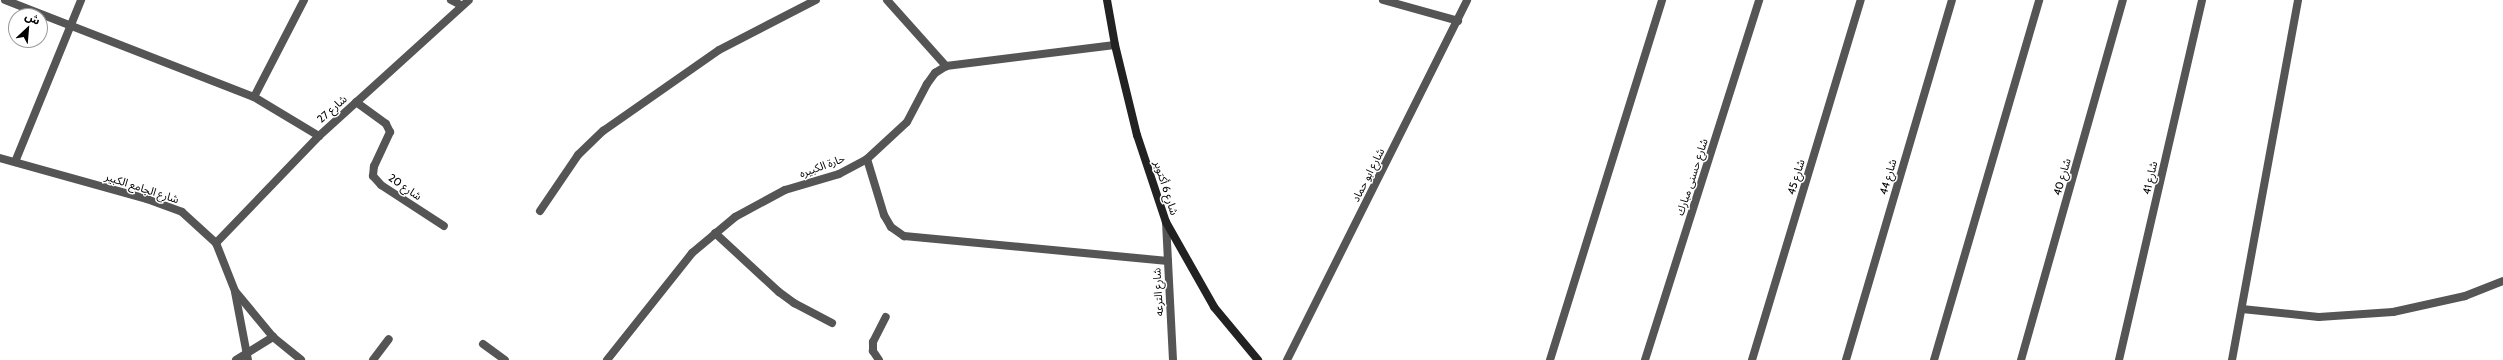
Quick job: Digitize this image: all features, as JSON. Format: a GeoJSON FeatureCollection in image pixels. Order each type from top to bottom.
{"type":"FeatureCollection","features":[{"type":"Feature","properties":{"kind":"street"},"geometry":{"type":"LineString","coordinates":[[5,0],[71,24],[254,97],[319,136]]}},
{"type":"Feature","properties":{"kind":"street"},"geometry":{"type":"LineString","coordinates":[[15,162],[81,0]]}},
{"type":"Feature","properties":{"kind":"street"},"geometry":{"type":"LineString","coordinates":[[254,97],[304,0]]}},
{"type":"Feature","properties":{"kind":"street"},"geometry":{"type":"LineString","coordinates":[[451,0],[461,5]]}},
{"type":"Feature","properties":{"kind":"street","name":"شارع 27"},"geometry":{"type":"LineString","coordinates":[[216,243],[319,136],[461,5],[469,0]]}},
{"type":"Feature","properties":{"kind":"street"},"geometry":{"type":"LineString","coordinates":[[540,211],[578,155],[603,131],[720,50],[816,0]]}},
{"type":"Feature","properties":{"kind":"street"},"geometry":{"type":"LineString","coordinates":[[886,0],[946,66],[958,62],[972,64],[1115,45]]}},
{"type":"Feature","properties":{"kind":"street","name":"شارع 6 أكتوبر"},"geometry":{"type":"LineString","coordinates":[[1107,0],[1115,45],[1137,134],[1166,222],[1214,307],[1258,360]]}},
{"type":"Feature","properties":{"kind":"street"},"geometry":{"type":"LineString","coordinates":[[1383,0],[1458,21]]}},
{"type":"Feature","properties":{"kind":"street","name":"شارع ابو حماد"},"geometry":{"type":"LineString","coordinates":[[1287,360],[1458,21],[1467,0]]}},
{"type":"Feature","properties":{"kind":"street"},"geometry":{"type":"LineString","coordinates":[[1550,360],[1662,0]]}},
{"type":"Feature","properties":{"kind":"street","name":"شارع حسنى مبارك"},"geometry":{"type":"LineString","coordinates":[[1645,360],[1759,0]]}},
{"type":"Feature","properties":{"kind":"street","name":"شارع 45"},"geometry":{"type":"LineString","coordinates":[[1752,360],[1861,0]]}},
{"type":"Feature","properties":{"kind":"street","name":"شارع 44"},"geometry":{"type":"LineString","coordinates":[[1846,360],[1952,0]]}},
{"type":"Feature","properties":{"kind":"street"},"geometry":{"type":"LineString","coordinates":[[1934,360],[2039,0]]}},
{"type":"Feature","properties":{"kind":"street","name":"شارع 40"},"geometry":{"type":"LineString","coordinates":[[2021,360],[2123,0]]}},
{"type":"Feature","properties":{"kind":"street","name":"شارع 41"},"geometry":{"type":"LineString","coordinates":[[2119,360],[2202,0]]}},
{"type":"Feature","properties":{"kind":"street"},"geometry":{"type":"LineString","coordinates":[[2232,360],[2298,0]]}},
{"type":"Feature","properties":{"kind":"street","name":"حارة الكبيره"},"geometry":{"type":"LineString","coordinates":[[607,360],[692,254],[715,233],[735,217],[785,190],[839,174],[867,159],[907,122],[927,84],[935,73],[946,66]]}},
{"type":"Feature","properties":{"kind":"street","name":"شارع 20"},"geometry":{"type":"LineString","coordinates":[[356,102],[386,124],[390,132],[374,166],[373,176],[381,185],[444,226]]}},
{"type":"Feature","properties":{"kind":"street","name":"شارع الجامع الكبير"},"geometry":{"type":"LineString","coordinates":[[0,158],[147,198],[182,212],[216,243],[235,291],[273,337],[302,360]]}},
{"type":"Feature","properties":{"kind":"street"},"geometry":{"type":"LineString","coordinates":[[867,159],[884,215],[891,227],[904,236],[1168,261]]}},
{"type":"Feature","properties":{"kind":"street","name":"شارع الترعه"},"geometry":{"type":"LineString","coordinates":[[1166,222],[1173,360]]}},
{"type":"Feature","properties":{"kind":"street"},"geometry":{"type":"LineString","coordinates":[[715,233],[779,292],[832,323]]}},
{"type":"Feature","properties":{"kind":"street"},"geometry":{"type":"LineString","coordinates":[[2242,309],[2319,317],[2393,312],[2465,296],[2503,281]]}},
{"type":"Feature","properties":{"kind":"street"},"geometry":{"type":"LineString","coordinates":[[235,291],[247,357]]}},
{"type":"Feature","properties":{"kind":"street"},"geometry":{"type":"LineString","coordinates":[[879,360],[873,351],[873,342],[886,317]]}},
{"type":"Feature","properties":{"kind":"street"},"geometry":{"type":"LineString","coordinates":[[236,360],[247,357],[273,337]]}},
{"type":"Feature","properties":{"kind":"street"},"geometry":{"type":"LineString","coordinates":[[373,360],[389,338]]}},
{"type":"Feature","properties":{"kind":"street"},"geometry":{"type":"LineString","coordinates":[[483,344],[505,360]]}}]}
